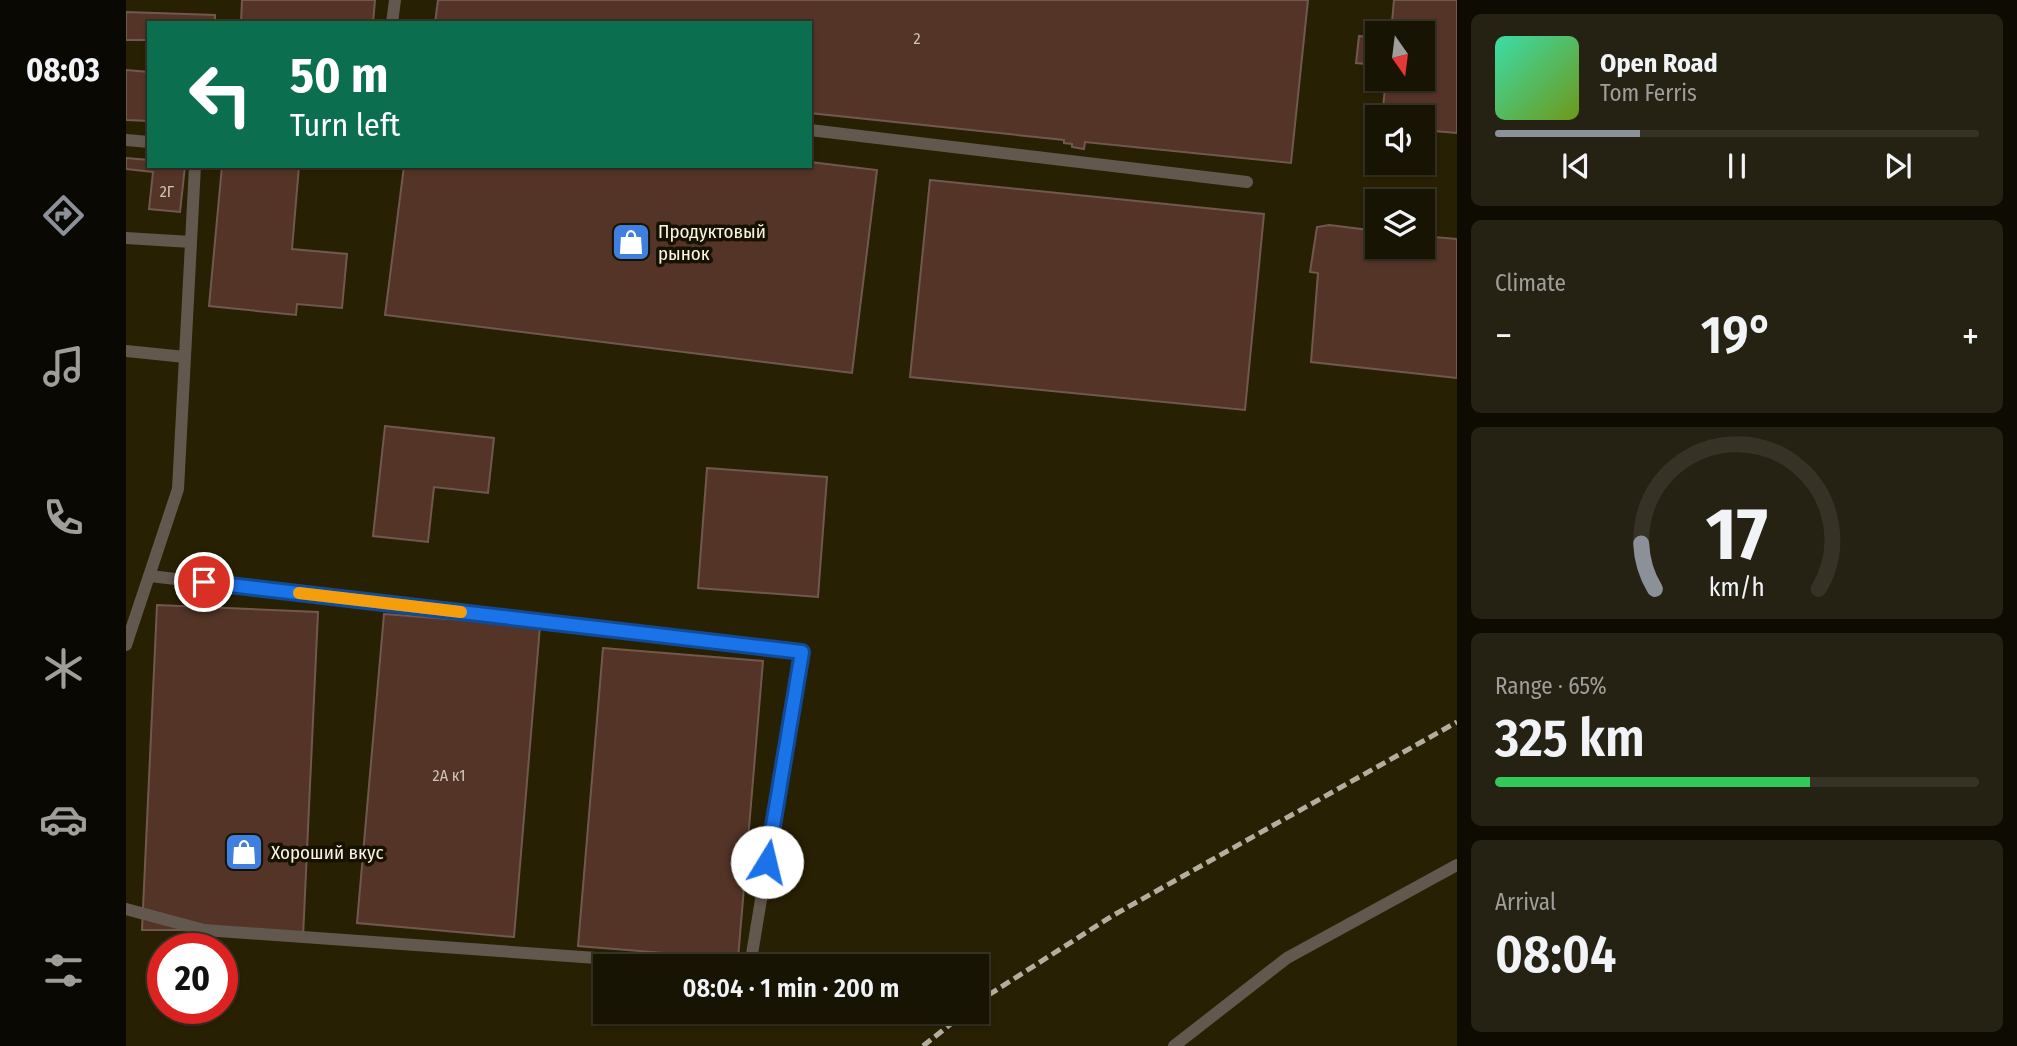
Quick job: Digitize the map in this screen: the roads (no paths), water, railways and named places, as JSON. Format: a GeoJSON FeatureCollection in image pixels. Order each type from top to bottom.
{"type":"FeatureCollection","features":[{"type":"Feature","properties":{"kind":"lane"},"geometry":{"type":"LineString","coordinates":[[392,21],[395,0]]}},
{"type":"Feature","properties":{"kind":"lane"},"geometry":{"type":"LineString","coordinates":[[812,130],[1247,182]]}},
{"type":"Feature","properties":{"kind":"lane"},"geometry":{"type":"LineString","coordinates":[[126,140],[147,142]]}},
{"type":"Feature","properties":{"kind":"lane"},"geometry":{"type":"LineString","coordinates":[[126,645],[178,489],[195,168]]}},
{"type":"Feature","properties":{"kind":"lane"},"geometry":{"type":"LineString","coordinates":[[126,238],[191,242]]}},
{"type":"Feature","properties":{"kind":"lane"},"geometry":{"type":"LineString","coordinates":[[126,351],[185,357]]}},
{"type":"Feature","properties":{"kind":"lane"},"geometry":{"type":"LineString","coordinates":[[149,576],[802,652],[752,954]]}},
{"type":"Feature","properties":{"kind":"lane"},"geometry":{"type":"LineString","coordinates":[[1174,1046],[1287,958],[1457,865]]}},
{"type":"Feature","properties":{"kind":"lane"},"geometry":{"type":"LineString","coordinates":[[126,909],[204,930],[593,958]]}},
{"type":"Feature","properties":{"kind":"railway"},"geometry":{"type":"LineString","coordinates":[[989,995],[1112,916],[1457,722]]}},
{"type":"Feature","properties":{"kind":"railway"},"geometry":{"type":"LineString","coordinates":[[923,1046],[951,1024]]}},
{"type":"Feature","properties":{"kind":"place","name":"Продуктовый рынок"},"geometry":{"type":"Point","coordinates":[631,242]}},
{"type":"Feature","properties":{"kind":"place","name":"Хороший вкус"},"geometry":{"type":"Point","coordinates":[244,852]}}]}
